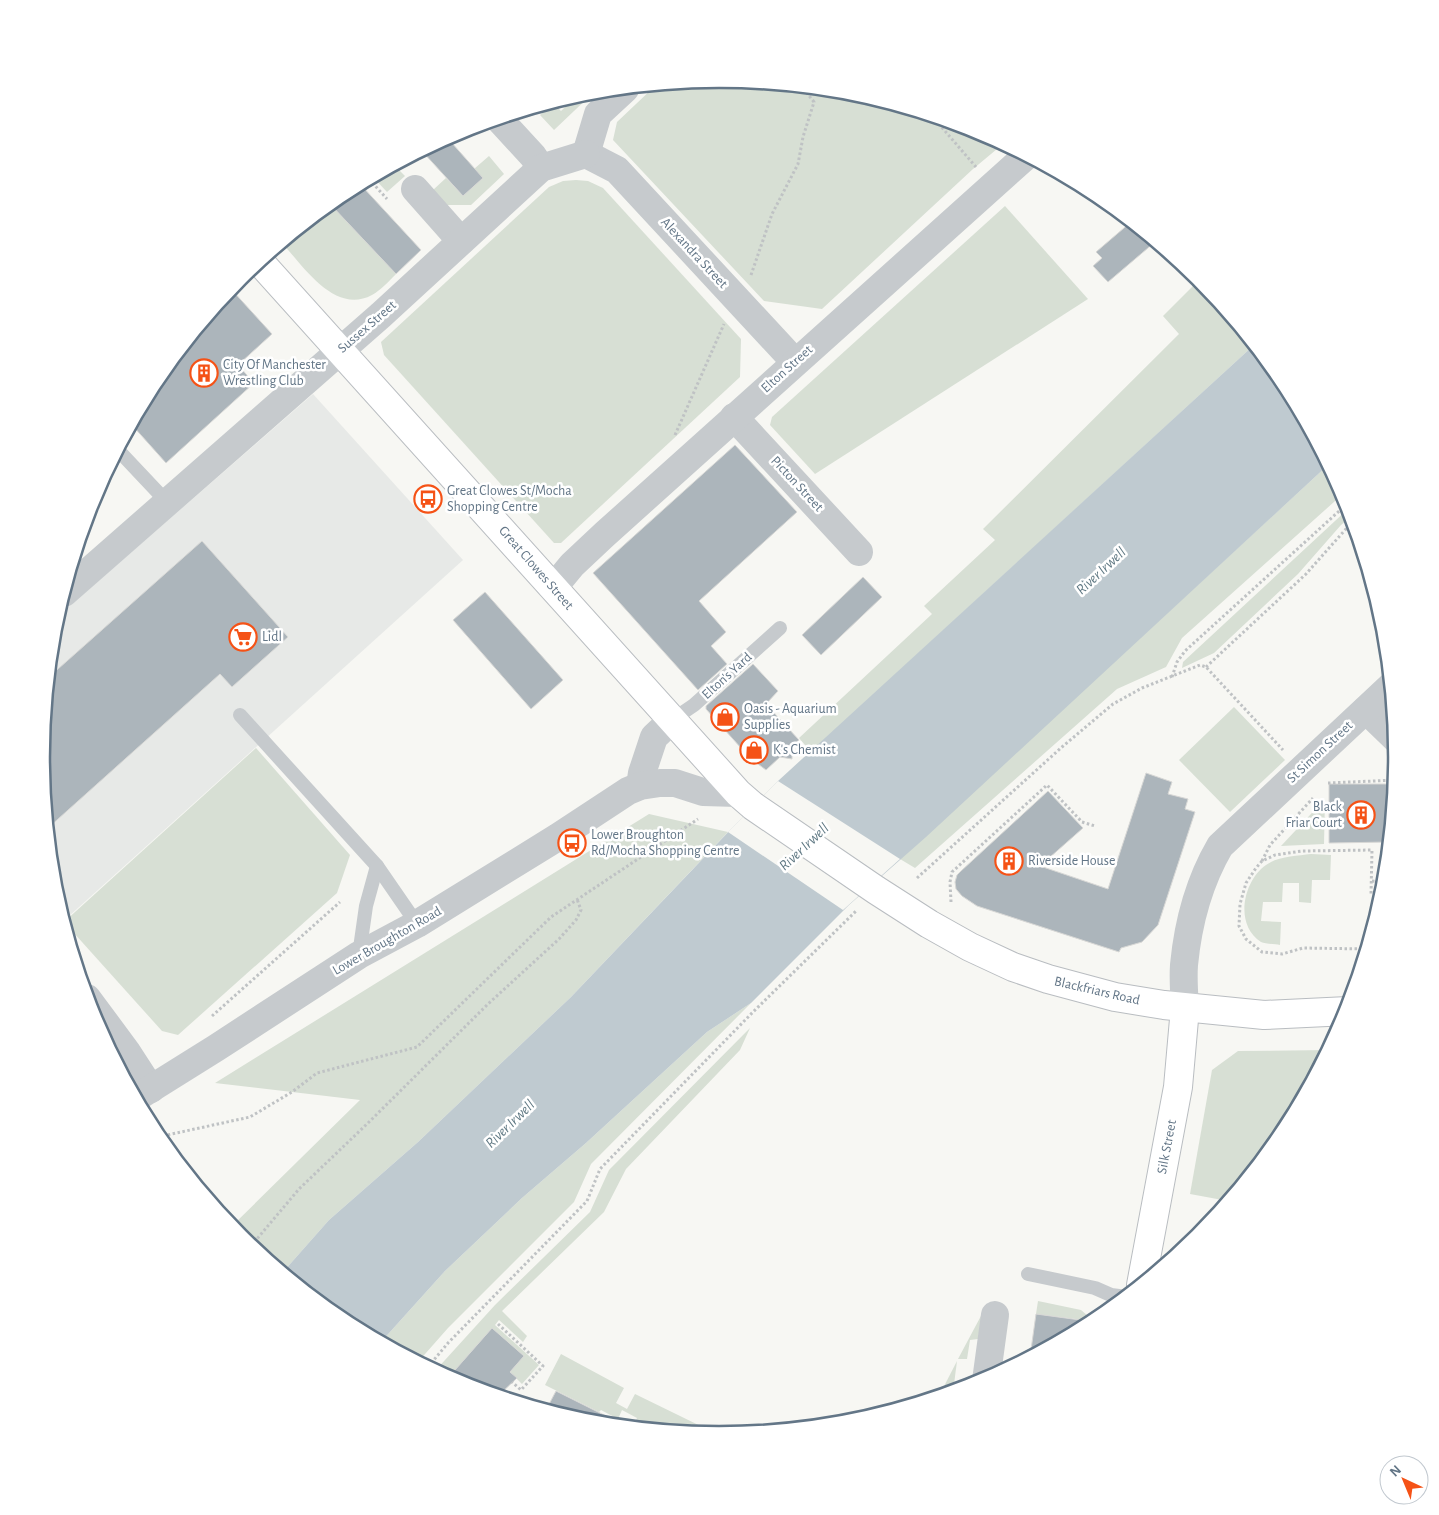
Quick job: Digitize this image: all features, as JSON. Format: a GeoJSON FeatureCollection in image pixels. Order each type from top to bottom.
{"type":"FeatureCollection","features":[{"type":"Feature","properties":{"kind":"main road","name":"Great Clowes Street"},"geometry":{"type":"LineString","coordinates":[[264,267],[746,800]]}},
{"type":"Feature","properties":{"kind":"main road","name":"Blackfriars Road"},"geometry":{"type":"LineString","coordinates":[[746,800],[929,924],[970,947],[1013,967],[1048,979],[1116,997],[1185,1008],[1264,1015],[1339,1012]]}},
{"type":"Feature","properties":{"kind":"main road","name":"Silk Street"},"geometry":{"type":"LineString","coordinates":[[1143,1276],[1178,1087],[1185,1008]]}},
{"type":"Feature","properties":{"kind":"street"},"geometry":{"type":"LineString","coordinates":[[586,154],[598,114],[616,97]]}},
{"type":"Feature","properties":{"kind":"street"},"geometry":{"type":"LineString","coordinates":[[504,124],[533,156],[541,168]]}},
{"type":"Feature","properties":{"kind":"street","name":"Alexandra Street"},"geometry":{"type":"LineString","coordinates":[[586,154],[617,170],[795,362]]}},
{"type":"Feature","properties":{"kind":"street","name":"Sussex Street"},"geometry":{"type":"LineString","coordinates":[[73,585],[381,315],[541,168],[586,154]]}},
{"type":"Feature","properties":{"kind":"street","name":"Elton Street"},"geometry":{"type":"LineString","coordinates":[[553,588],[572,565],[592,546],[1021,160]]}},
{"type":"Feature","properties":{"kind":"street"},"geometry":{"type":"LineString","coordinates":[[415,189],[461,240]]}},
{"type":"Feature","properties":{"kind":"street","name":"Picton Street"},"geometry":{"type":"LineString","coordinates":[[734,417],[859,552]]}},
{"type":"Feature","properties":{"kind":"street","name":"St Simon Street"},"geometry":{"type":"LineString","coordinates":[[1185,1008],[1184,964],[1194,912],[1200,887],[1220,846],[1385,691]]}},
{"type":"Feature","properties":{"kind":"street"},"geometry":{"type":"LineString","coordinates":[[1366,710],[1388,732]]}},
{"type":"Feature","properties":{"kind":"street"},"geometry":{"type":"LineString","coordinates":[[640,786],[642,773],[654,737],[672,720]]}},
{"type":"Feature","properties":{"kind":"street","name":"Lower Broughton Road"},"geometry":{"type":"LineString","coordinates":[[144,1094],[359,955],[417,924],[558,837],[610,802],[640,786],[675,783],[703,792],[746,800]]}},
{"type":"Feature","properties":{"kind":"street"},"geometry":{"type":"LineString","coordinates":[[104,1020],[122,1044],[144,1094]]}},
{"type":"Feature","properties":{"kind":"street"},"geometry":{"type":"LineString","coordinates":[[987,1371],[995,1315]]}},
{"type":"Feature","properties":{"kind":"lane"},"geometry":{"type":"LineString","coordinates":[[122,455],[167,502]]}},
{"type":"Feature","properties":{"kind":"lane","name":"Elton's Yard"},"geometry":{"type":"LineString","coordinates":[[672,720],[694,705],[780,628]]}},
{"type":"Feature","properties":{"kind":"lane"},"geometry":{"type":"LineString","coordinates":[[240,715],[378,866],[417,924]]}},
{"type":"Feature","properties":{"kind":"lane"},"geometry":{"type":"LineString","coordinates":[[359,955],[366,906],[378,866]]}},
{"type":"Feature","properties":{"kind":"lane"},"geometry":{"type":"LineString","coordinates":[[1028,1274],[1095,1288],[1117,1296]]}},
{"type":"Feature","properties":{"kind":"path"},"geometry":{"type":"LineString","coordinates":[[674,436],[728,315],[737,299],[746,289],[772,214],[798,164],[803,137],[814,102],[808,94]]}},
{"type":"Feature","properties":{"kind":"path"},"geometry":{"type":"LineString","coordinates":[[941,126],[982,173]]}},
{"type":"Feature","properties":{"kind":"path"},"geometry":{"type":"LineString","coordinates":[[375,184],[387,199]]}},
{"type":"Feature","properties":{"kind":"path"},"geometry":{"type":"LineString","coordinates":[[1172,677],[1177,662],[1185,650],[1341,509]]}},
{"type":"Feature","properties":{"kind":"path"},"geometry":{"type":"LineString","coordinates":[[1206,667],[1306,574],[1348,527]]}},
{"type":"Feature","properties":{"kind":"path"},"geometry":{"type":"LineString","coordinates":[[917,878],[1062,747],[1113,704],[1142,688],[1200,666],[1206,667],[1301,770]]}},
{"type":"Feature","properties":{"kind":"path"},"geometry":{"type":"LineString","coordinates":[[1322,789],[1329,782],[1388,780]]}},
{"type":"Feature","properties":{"kind":"path"},"geometry":{"type":"LineString","coordinates":[[951,902],[950,882],[952,872],[1047,785],[1082,822],[1095,826]]}},
{"type":"Feature","properties":{"kind":"path"},"geometry":{"type":"LineString","coordinates":[[1316,796],[1270,845],[1262,861],[1246,883],[1240,904],[1239,926],[1246,939],[1262,952],[1282,954],[1303,948],[1360,949]]}},
{"type":"Feature","properties":{"kind":"path"},"geometry":{"type":"LineString","coordinates":[[167,1135],[250,1117],[292,1092],[318,1073],[417,1047],[551,917],[700,817]]}},
{"type":"Feature","properties":{"kind":"path"},"geometry":{"type":"LineString","coordinates":[[1262,861],[1276,855],[1302,851],[1372,850],[1371,894]]}},
{"type":"Feature","properties":{"kind":"path"},"geometry":{"type":"LineString","coordinates":[[1372,881],[1377,881]]}},
{"type":"Feature","properties":{"kind":"path"},"geometry":{"type":"LineString","coordinates":[[256,1240],[298,1190],[488,1004],[559,939],[576,920],[582,910],[577,898]]}},
{"type":"Feature","properties":{"kind":"path"},"geometry":{"type":"LineString","coordinates":[[208,1020],[340,902]]}},
{"type":"Feature","properties":{"kind":"path"},"geometry":{"type":"LineString","coordinates":[[432,1362],[448,1343],[587,1201],[600,1169],[753,1012],[856,911]]}},
{"type":"Feature","properties":{"kind":"path"},"geometry":{"type":"LineString","coordinates":[[498,1324],[544,1366],[522,1390],[512,1382]]}},
{"type":"Feature","properties":{"kind":"shaded area"},"geometry":{"type":"Polygon","coordinates":[[[676,89],[763,89],[850,101],[893,111],[935,124],[997,149],[822,309],[764,301],[613,140],[617,122],[649,92],[676,89]]]}},
{"type":"Feature","properties":{"kind":"shaded area"},"geometry":{"type":"Polygon","coordinates":[[[583,102],[554,130],[540,115],[543,112],[558,108],[561,111],[566,106],[583,102]]]}},
{"type":"Feature","properties":{"kind":"shaded area"},"geometry":{"type":"Polygon","coordinates":[[[489,156],[504,174],[471,205],[447,205],[433,190],[446,178],[463,196],[483,178],[474,169],[489,156]]]}},
{"type":"Feature","properties":{"kind":"shaded area"},"geometry":{"type":"Polygon","coordinates":[[[399,170],[405,176],[387,192],[378,182],[399,170]]]}},
{"type":"Feature","properties":{"kind":"shaded area"},"geometry":{"type":"Polygon","coordinates":[[[563,181],[588,181],[603,188],[741,339],[740,377],[561,543],[554,543],[384,355],[381,342],[549,187],[563,181]]]}},
{"type":"Feature","properties":{"kind":"shaded area"},"geometry":{"type":"Polygon","coordinates":[[[1005,206],[1088,299],[815,474],[770,425],[772,417],[1005,206]]]}},
{"type":"Feature","properties":{"kind":"shaded area"},"geometry":{"type":"Polygon","coordinates":[[[335,210],[396,274],[372,295],[358,299],[345,299],[333,294],[310,275],[286,247],[335,210]]]}},
{"type":"Feature","properties":{"kind":"shaded area"},"geometry":{"type":"Polygon","coordinates":[[[1194,285],[1250,349],[811,752],[799,738],[932,614],[924,606],[995,540],[983,529],[1179,334],[1163,316],[1194,285]]]}},
{"type":"Feature","properties":{"kind":"shaded area"},"geometry":{"type":"Polygon","coordinates":[[[313,394],[463,560],[69,916],[56,845],[51,801],[50,757],[51,714],[56,670],[67,608],[313,394]]]}},
{"type":"Feature","properties":{"kind":"shaded area"},"geometry":{"type":"Polygon","coordinates":[[[1324,469],[1337,499],[1182,638],[1166,667],[1117,689],[915,868],[900,859],[1324,469]]]}},
{"type":"Feature","properties":{"kind":"shaded area"},"geometry":{"type":"Polygon","coordinates":[[[1343,514],[1345,521],[1298,574],[1214,653],[1182,668],[1183,662],[1343,514]]]}},
{"type":"Feature","properties":{"kind":"shaded area"},"geometry":{"type":"Polygon","coordinates":[[[1234,707],[1285,760],[1230,812],[1179,760],[1234,707]]]}},
{"type":"Feature","properties":{"kind":"shaded area"},"geometry":{"type":"Polygon","coordinates":[[[256,748],[350,855],[337,893],[178,1035],[162,1031],[73,933],[70,917],[256,748]]]}},
{"type":"Feature","properties":{"kind":"shaded area"},"geometry":{"type":"Polygon","coordinates":[[[1325,799],[1324,844],[1281,846],[1325,799]]]}},
{"type":"Feature","properties":{"kind":"shaded area"},"geometry":{"type":"Polygon","coordinates":[[[649,814],[728,832],[571,997],[418,1142],[329,1220],[287,1268],[237,1221],[360,1100],[215,1083],[649,814]]]}},
{"type":"Feature","properties":{"kind":"shaded area"},"geometry":{"type":"Polygon","coordinates":[[[1311,854],[1331,855],[1330,880],[1312,880],[1311,903],[1299,902],[1299,883],[1283,883],[1282,902],[1263,902],[1261,921],[1281,922],[1280,945],[1261,942],[1247,925],[1245,914],[1247,892],[1252,881],[1258,872],[1271,862],[1288,857],[1311,854]]]}},
{"type":"Feature","properties":{"kind":"shaded area"},"geometry":{"type":"Polygon","coordinates":[[[751,1003],[591,1164],[574,1202],[448,1328],[422,1357],[385,1337],[445,1271],[522,1198],[586,1143],[707,1032],[751,1003]]]}},
{"type":"Feature","properties":{"kind":"shaded area"},"geometry":{"type":"Polygon","coordinates":[[[750,1028],[740,1050],[626,1169],[604,1212],[502,1311],[527,1336],[523,1342],[499,1320],[495,1325],[539,1365],[522,1384],[510,1372],[524,1356],[492,1328],[454,1372],[440,1366],[495,1305],[590,1212],[609,1170],[750,1028]]]}},
{"type":"Feature","properties":{"kind":"shaded area"},"geometry":{"type":"Polygon","coordinates":[[[1322,1050],[1276,1129],[1251,1165],[1223,1199],[1190,1194],[1212,1070],[1238,1051],[1322,1050]]]}},
{"type":"Feature","properties":{"kind":"shaded area"},"geometry":{"type":"Polygon","coordinates":[[[1038,1301],[1081,1310],[1088,1316],[1075,1324],[1076,1319],[1036,1314],[1038,1301]]]}},
{"type":"Feature","properties":{"kind":"shaded area"},"geometry":{"type":"Polygon","coordinates":[[[982,1314],[978,1339],[970,1340],[967,1359],[958,1359],[982,1314]]]}},
{"type":"Feature","properties":{"kind":"shaded area"},"geometry":{"type":"Polygon","coordinates":[[[561,1354],[624,1388],[616,1403],[627,1409],[635,1394],[702,1427],[635,1421],[637,1418],[622,1410],[617,1419],[601,1410],[599,1412],[545,1385],[561,1354]]]}},
{"type":"Feature","properties":{"kind":"shaded area"},"geometry":{"type":"Polygon","coordinates":[[[957,1361],[954,1384],[943,1388],[957,1361]]]}},
{"type":"Feature","properties":{"kind":"water","name":"River Irwell"},"geometry":{"type":"Polygon","coordinates":[[[1250,349],[1299,423],[1324,469],[926,837],[849,905],[751,1003],[707,1032],[586,1143],[522,1198],[445,1271],[385,1337],[312,1289],[287,1268],[329,1220],[418,1142],[571,997],[778,781],[1250,349]]]}},
{"type":"Feature","properties":{"kind":"pier"},"geometry":{"type":"Polygon","coordinates":[[[778,781],[900,859],[843,910],[728,832],[778,781]]]}},
{"type":"Feature","properties":{"kind":"building"},"geometry":{"type":"Polygon","coordinates":[[[453,144],[483,178],[463,196],[426,156],[453,144]]]}},
{"type":"Feature","properties":{"kind":"building"},"geometry":{"type":"Polygon","coordinates":[[[366,190],[421,250],[396,274],[335,210],[366,190]]]}},
{"type":"Feature","properties":{"kind":"building"},"geometry":{"type":"Polygon","coordinates":[[[1127,226],[1151,246],[1108,282],[1093,266],[1102,258],[1096,252],[1127,226]]]}},
{"type":"Feature","properties":{"kind":"building","name":"City Of Manchester Wrestling Club"},"geometry":{"type":"Polygon","coordinates":[[[236,295],[272,334],[238,365],[254,383],[166,463],[136,430],[188,350],[236,295]]]}},
{"type":"Feature","properties":{"kind":"building"},"geometry":{"type":"Polygon","coordinates":[[[735,445],[797,512],[699,601],[726,632],[711,646],[727,664],[698,690],[593,573],[735,445]]]}},
{"type":"Feature","properties":{"kind":"building"},"geometry":{"type":"Polygon","coordinates":[[[202,541],[288,637],[232,687],[220,674],[54,823],[50,757],[51,714],[56,671],[202,541]]]}},
{"type":"Feature","properties":{"kind":"building"},"geometry":{"type":"Polygon","coordinates":[[[863,577],[882,597],[821,655],[802,635],[863,577]]]}},
{"type":"Feature","properties":{"kind":"building"},"geometry":{"type":"Polygon","coordinates":[[[485,592],[563,680],[531,709],[453,620],[485,592]]]}},
{"type":"Feature","properties":{"kind":"building"},"geometry":{"type":"Polygon","coordinates":[[[753,664],[778,691],[766,704],[799,740],[792,746],[792,759],[780,757],[766,770],[750,758],[706,709],[706,706],[753,664]]]}},
{"type":"Feature","properties":{"kind":"building","name":"Riverside House"},"geometry":{"type":"Polygon","coordinates":[[[1146,773],[1172,782],[1168,794],[1188,799],[1185,809],[1195,812],[1158,925],[1142,942],[1121,948],[1119,952],[977,906],[962,896],[956,889],[957,875],[1048,791],[1083,828],[1040,866],[1108,889],[1146,773]]]}},
{"type":"Feature","properties":{"kind":"building","name":"Black Friar Court"},"geometry":{"type":"Polygon","coordinates":[[[1329,784],[1388,784],[1383,842],[1329,843],[1329,784]]]}},
{"type":"Feature","properties":{"kind":"building"},"geometry":{"type":"Polygon","coordinates":[[[1036,1314],[1081,1320],[1054,1337],[1031,1350],[1036,1314]]]}},
{"type":"Feature","properties":{"kind":"building"},"geometry":{"type":"Polygon","coordinates":[[[492,1328],[524,1356],[510,1372],[517,1378],[503,1391],[454,1372],[492,1328]]]}},
{"type":"Feature","properties":{"kind":"building"},"geometry":{"type":"Polygon","coordinates":[[[556,1391],[608,1417],[589,1414],[549,1405],[556,1391]]]}},
{"type":"Feature","properties":{"kind":"place","name":"City Of Manchester Wrestling Club"},"geometry":{"type":"Point","coordinates":[204,373]}},
{"type":"Feature","properties":{"kind":"place","name":"Great Clowes St/Mocha Shopping Centre"},"geometry":{"type":"Point","coordinates":[428,499]}},
{"type":"Feature","properties":{"kind":"place","name":"Lidl"},"geometry":{"type":"Point","coordinates":[243,637]}},
{"type":"Feature","properties":{"kind":"place","name":"Oasis - Aquarium Supplies"},"geometry":{"type":"Point","coordinates":[725,717]}},
{"type":"Feature","properties":{"kind":"place","name":"K's Chemist"},"geometry":{"type":"Point","coordinates":[754,750]}},
{"type":"Feature","properties":{"kind":"place","name":"Black Friar Court"},"geometry":{"type":"Point","coordinates":[1361,815]}},
{"type":"Feature","properties":{"kind":"place","name":"Lower Broughton Rd/Mocha Shopping Centre"},"geometry":{"type":"Point","coordinates":[572,843]}},
{"type":"Feature","properties":{"kind":"place","name":"Riverside House"},"geometry":{"type":"Point","coordinates":[1009,861]}}]}
